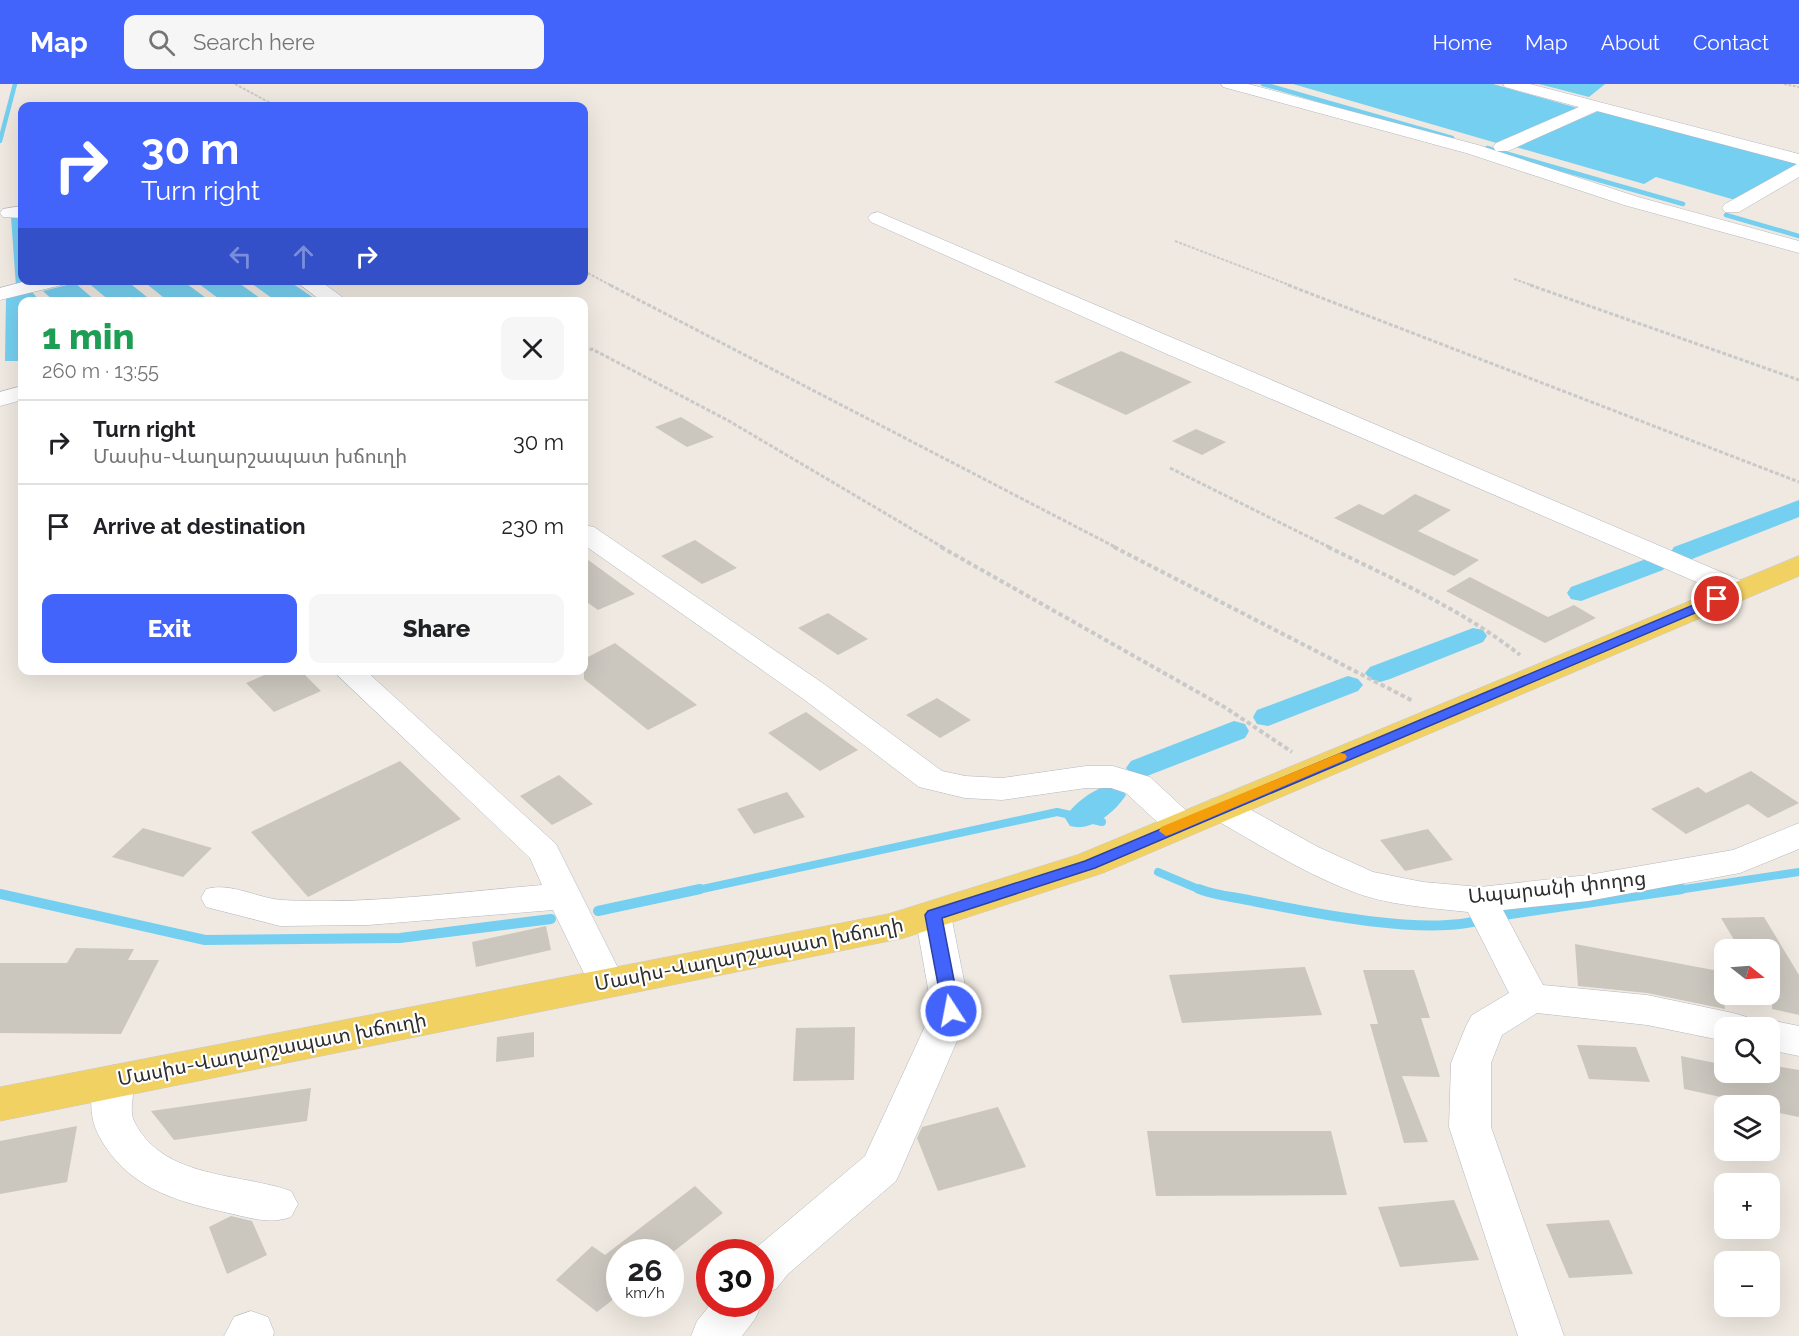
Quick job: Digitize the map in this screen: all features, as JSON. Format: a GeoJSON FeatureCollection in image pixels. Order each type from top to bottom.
{"type":"FeatureCollection","features":[{"type":"Feature","properties":{"kind":"main road","name":"Մասիս-Վաղարշապատ խճուղի"},"geometry":{"type":"LineString","coordinates":[[0,1104],[606,982],[890,928],[1090,864],[1180,824],[1799,565]]}},
{"type":"Feature","properties":{"kind":"street"},"geometry":{"type":"LineString","coordinates":[[1229,84],[1472,149],[1630,201],[1755,215]]}},
{"type":"Feature","properties":{"kind":"street"},"geometry":{"type":"LineString","coordinates":[[1282,84],[1638,184]]}},
{"type":"Feature","properties":{"kind":"street"},"geometry":{"type":"LineString","coordinates":[[1510,84],[1798,159]]}},
{"type":"Feature","properties":{"kind":"street"},"geometry":{"type":"LineString","coordinates":[[1502,147],[1595,106]]}},
{"type":"Feature","properties":{"kind":"street"},"geometry":{"type":"LineString","coordinates":[[1716,209],[1799,169]]}},
{"type":"Feature","properties":{"kind":"street"},"geometry":{"type":"LineString","coordinates":[[1716,209],[1799,247]]}},
{"type":"Feature","properties":{"kind":"street"},"geometry":{"type":"LineString","coordinates":[[878,218],[1168,346],[1739,590]]}},
{"type":"Feature","properties":{"kind":"street"},"geometry":{"type":"LineString","coordinates":[[0,294],[39,285]]}},
{"type":"Feature","properties":{"kind":"street"},"geometry":{"type":"LineString","coordinates":[[312,285],[331,297]]}},
{"type":"Feature","properties":{"kind":"street"},"geometry":{"type":"LineString","coordinates":[[0,399],[18,394]]}},
{"type":"Feature","properties":{"kind":"street"},"geometry":{"type":"LineString","coordinates":[[588,536],[813,691],[931,779],[965,787],[1002,789],[1086,777],[1113,777],[1138,786],[1180,824]]}},
{"type":"Feature","properties":{"kind":"street"},"geometry":{"type":"LineString","coordinates":[[352,675],[544,852],[606,982]]}},
{"type":"Feature","properties":{"kind":"street","name":"Ապարանի փողոց"},"geometry":{"type":"LineString","coordinates":[[1221,808],[1306,855],[1364,883],[1423,895],[1480,900],[1588,888],[1740,861],[1799,835]]}},
{"type":"Feature","properties":{"kind":"street"},"geometry":{"type":"LineString","coordinates":[[219,898],[280,914],[368,912],[566,896]]}},
{"type":"Feature","properties":{"kind":"street"},"geometry":{"type":"LineString","coordinates":[[1480,900],[1531,998]]}},
{"type":"Feature","properties":{"kind":"street"},"geometry":{"type":"LineString","coordinates":[[774,1258],[881,1168],[951,1011],[933,915]]}},
{"type":"Feature","properties":{"kind":"street"},"geometry":{"type":"LineString","coordinates":[[1541,1336],[1470,1127],[1471,1063],[1486,1026],[1531,998],[1647,1010],[1714,1024]]}},
{"type":"Feature","properties":{"kind":"street"},"geometry":{"type":"LineString","coordinates":[[1780,1037],[1799,1041]]}},
{"type":"Feature","properties":{"kind":"street"},"geometry":{"type":"LineString","coordinates":[[114,1081],[112,1121],[134,1155],[182,1184],[276,1204]]}},
{"type":"Feature","properties":{"kind":"street"},"geometry":{"type":"LineString","coordinates":[[714,1336],[729,1317]]}},
{"type":"Feature","properties":{"kind":"path"},"geometry":{"type":"LineString","coordinates":[[235,84],[269,102]]}},
{"type":"Feature","properties":{"kind":"path"},"geometry":{"type":"LineString","coordinates":[[1784,84],[1799,87]]}},
{"type":"Feature","properties":{"kind":"path"},"geometry":{"type":"LineString","coordinates":[[1175,241],[1799,482]]}},
{"type":"Feature","properties":{"kind":"path"},"geometry":{"type":"LineString","coordinates":[[588,273],[809,390],[1345,665],[1437,716]]}},
{"type":"Feature","properties":{"kind":"path"},"geometry":{"type":"LineString","coordinates":[[1514,279],[1799,380]]}},
{"type":"Feature","properties":{"kind":"path"},"geometry":{"type":"LineString","coordinates":[[588,350],[592,349],[729,421],[1009,587],[1226,708],[1315,768]]}},
{"type":"Feature","properties":{"kind":"path"},"geometry":{"type":"LineString","coordinates":[[1170,468],[1400,583],[1497,638],[1542,673]]}},
{"type":"Feature","properties":{"kind":"water"},"geometry":{"type":"Polygon","coordinates":[[[1293,84],[1493,84],[1581,109],[1500,144],[1293,84]]]}},
{"type":"Feature","properties":{"kind":"water"},"geometry":{"type":"Polygon","coordinates":[[[1539,84],[1605,84],[1589,97],[1539,84]]]}},
{"type":"Feature","properties":{"kind":"water"},"geometry":{"type":"Polygon","coordinates":[[[1603,109],[1799,160],[1799,165],[1735,200],[1656,177],[1644,184],[1516,147],[1603,109]]]}},
{"type":"Feature","properties":{"kind":"water"},"geometry":{"type":"Polygon","coordinates":[[[18,216],[18,285],[23,285],[16,286],[11,217],[18,216]]]}},
{"type":"Feature","properties":{"kind":"water"},"geometry":{"type":"Polygon","coordinates":[[[77,285],[91,297],[50,297],[43,291],[77,285]]]}},
{"type":"Feature","properties":{"kind":"water"},"geometry":{"type":"Polygon","coordinates":[[[91,285],[132,285],[147,297],[105,297],[91,285]]]}},
{"type":"Feature","properties":{"kind":"water"},"geometry":{"type":"Polygon","coordinates":[[[148,285],[188,285],[205,297],[163,297],[148,285]]]}},
{"type":"Feature","properties":{"kind":"water"},"geometry":{"type":"Polygon","coordinates":[[[200,285],[242,285],[258,297],[217,297],[200,285]]]}},
{"type":"Feature","properties":{"kind":"water"},"geometry":{"type":"Polygon","coordinates":[[[254,285],[295,285],[312,297],[270,297],[254,285]]]}},
{"type":"Feature","properties":{"kind":"water"},"geometry":{"type":"Polygon","coordinates":[[[32,292],[36,297],[18,297],[18,361],[5,361],[6,298],[32,292]]]}},
{"type":"Feature","properties":{"kind":"building"},"geometry":{"type":"Polygon","coordinates":[[[1121,351],[1192,382],[1126,415],[1054,382],[1121,351]]]}},
{"type":"Feature","properties":{"kind":"building"},"geometry":{"type":"Polygon","coordinates":[[[681,417],[714,437],[687,447],[655,427],[681,417]]]}},
{"type":"Feature","properties":{"kind":"building"},"geometry":{"type":"Polygon","coordinates":[[[1196,429],[1226,442],[1202,455],[1172,441],[1196,429]]]}},
{"type":"Feature","properties":{"kind":"building"},"geometry":{"type":"Polygon","coordinates":[[[1415,494],[1451,510],[1418,531],[1479,560],[1454,576],[1334,518],[1359,504],[1383,515],[1415,494]]]}},
{"type":"Feature","properties":{"kind":"building"},"geometry":{"type":"Polygon","coordinates":[[[695,540],[737,568],[702,584],[661,556],[695,540]]]}},
{"type":"Feature","properties":{"kind":"building"},"geometry":{"type":"Polygon","coordinates":[[[588,560],[635,594],[598,610],[588,603],[588,560]]]}},
{"type":"Feature","properties":{"kind":"building"},"geometry":{"type":"Polygon","coordinates":[[[1470,577],[1548,617],[1574,605],[1596,618],[1545,643],[1446,591],[1470,577]]]}},
{"type":"Feature","properties":{"kind":"building"},"geometry":{"type":"Polygon","coordinates":[[[828,613],[868,639],[838,655],[798,628],[828,613]]]}},
{"type":"Feature","properties":{"kind":"building"},"geometry":{"type":"Polygon","coordinates":[[[615,643],[697,705],[648,730],[584,679],[584,675],[588,675],[588,657],[615,643]]]}},
{"type":"Feature","properties":{"kind":"building"},"geometry":{"type":"Polygon","coordinates":[[[264,675],[305,675],[321,691],[274,712],[246,683],[264,675]]]}},
{"type":"Feature","properties":{"kind":"building"},"geometry":{"type":"Polygon","coordinates":[[[937,698],[971,720],[940,738],[906,715],[937,698]]]}},
{"type":"Feature","properties":{"kind":"building"},"geometry":{"type":"Polygon","coordinates":[[[806,712],[858,750],[820,771],[768,733],[806,712]]]}},
{"type":"Feature","properties":{"kind":"building"},"geometry":{"type":"Polygon","coordinates":[[[400,761],[461,819],[308,897],[251,832],[400,761]]]}},
{"type":"Feature","properties":{"kind":"building"},"geometry":{"type":"Polygon","coordinates":[[[1751,771],[1799,803],[1768,818],[1748,804],[1686,834],[1651,809],[1698,787],[1706,793],[1751,771]]]}},
{"type":"Feature","properties":{"kind":"building"},"geometry":{"type":"Polygon","coordinates":[[[559,775],[593,804],[552,825],[520,796],[559,775]]]}},
{"type":"Feature","properties":{"kind":"building"},"geometry":{"type":"Polygon","coordinates":[[[787,792],[805,817],[754,834],[737,809],[787,792]]]}},
{"type":"Feature","properties":{"kind":"building"},"geometry":{"type":"Polygon","coordinates":[[[143,828],[212,848],[183,877],[112,857],[143,828]]]}},
{"type":"Feature","properties":{"kind":"building"},"geometry":{"type":"Polygon","coordinates":[[[1428,829],[1453,860],[1405,871],[1380,840],[1428,829]]]}},
{"type":"Feature","properties":{"kind":"building"},"geometry":{"type":"Polygon","coordinates":[[[1764,917],[1777,939],[1733,939],[1721,918],[1764,917]]]}},
{"type":"Feature","properties":{"kind":"building"},"geometry":{"type":"Polygon","coordinates":[[[546,926],[551,950],[476,967],[472,942],[546,926]]]}},
{"type":"Feature","properties":{"kind":"building"},"geometry":{"type":"Polygon","coordinates":[[[1575,944],[1714,970],[1714,1005],[1724,1005],[1725,1009],[1647,993],[1578,986],[1575,944]]]}},
{"type":"Feature","properties":{"kind":"building"},"geometry":{"type":"Polygon","coordinates":[[[1780,944],[1799,975],[1799,1015],[1772,1009],[1772,1005],[1780,1005],[1780,944]]]}},
{"type":"Feature","properties":{"kind":"building"},"geometry":{"type":"Polygon","coordinates":[[[76,948],[134,949],[128,960],[159,960],[121,1034],[0,1033],[0,963],[67,963],[76,948]]]}},
{"type":"Feature","properties":{"kind":"building"},"geometry":{"type":"Polygon","coordinates":[[[1305,967],[1322,1015],[1182,1023],[1169,975],[1305,967]]]}},
{"type":"Feature","properties":{"kind":"building"},"geometry":{"type":"Polygon","coordinates":[[[1363,970],[1414,970],[1430,1018],[1421,1018],[1440,1077],[1402,1076],[1428,1142],[1404,1143],[1370,1024],[1378,1024],[1363,970]]]}},
{"type":"Feature","properties":{"kind":"building"},"geometry":{"type":"Polygon","coordinates":[[[855,1027],[854,1080],[793,1081],[796,1028],[855,1027]]]}},
{"type":"Feature","properties":{"kind":"building"},"geometry":{"type":"Polygon","coordinates":[[[534,1032],[534,1057],[496,1062],[497,1037],[534,1032]]]}},
{"type":"Feature","properties":{"kind":"building"},"geometry":{"type":"Polygon","coordinates":[[[1577,1045],[1636,1047],[1650,1082],[1589,1079],[1577,1045]]]}},
{"type":"Feature","properties":{"kind":"building"},"geometry":{"type":"Polygon","coordinates":[[[1681,1056],[1714,1063],[1714,1083],[1780,1083],[1780,1067],[1799,1070],[1799,1117],[1780,1113],[1780,1095],[1714,1096],[1684,1089],[1681,1056]]]}},
{"type":"Feature","properties":{"kind":"building"},"geometry":{"type":"Polygon","coordinates":[[[311,1088],[307,1121],[174,1140],[151,1111],[311,1088]]]}},
{"type":"Feature","properties":{"kind":"building"},"geometry":{"type":"Polygon","coordinates":[[[998,1107],[1026,1167],[938,1191],[917,1138],[922,1127],[998,1107]]]}},
{"type":"Feature","properties":{"kind":"building"},"geometry":{"type":"Polygon","coordinates":[[[77,1126],[67,1182],[0,1194],[0,1141],[77,1126]]]}},
{"type":"Feature","properties":{"kind":"building"},"geometry":{"type":"Polygon","coordinates":[[[1147,1131],[1331,1131],[1347,1195],[1156,1196],[1147,1131]]]}},
{"type":"Feature","properties":{"kind":"building"},"geometry":{"type":"Polygon","coordinates":[[[695,1186],[723,1213],[684,1243],[684,1239],[626,1239],[695,1186]]]}},
{"type":"Feature","properties":{"kind":"building"},"geometry":{"type":"Polygon","coordinates":[[[1454,1200],[1479,1260],[1400,1267],[1378,1207],[1454,1200]]]}},
{"type":"Feature","properties":{"kind":"building"},"geometry":{"type":"Polygon","coordinates":[[[231,1216],[252,1221],[267,1255],[227,1274],[209,1227],[231,1216]]]}},
{"type":"Feature","properties":{"kind":"building"},"geometry":{"type":"Polygon","coordinates":[[[1609,1220],[1633,1274],[1569,1278],[1546,1224],[1609,1220]]]}},
{"type":"Feature","properties":{"kind":"building"},"geometry":{"type":"Polygon","coordinates":[[[592,1246],[605,1255],[606,1305],[597,1312],[556,1280],[592,1246]]]}},
{"type":"Feature","properties":{"kind":"waterway"},"geometry":{"type":"LineString","coordinates":[[0,141],[15,84]]}},
{"type":"Feature","properties":{"kind":"waterway"},"geometry":{"type":"LineString","coordinates":[[1263,84],[1452,138]]}},
{"type":"Feature","properties":{"kind":"waterway"},"geometry":{"type":"LineString","coordinates":[[1487,148],[1683,204]]}},
{"type":"Feature","properties":{"kind":"waterway"},"geometry":{"type":"LineString","coordinates":[[1726,215],[1799,236]]}},
{"type":"Feature","properties":{"kind":"waterway"},"geometry":{"type":"LineString","coordinates":[[1683,553],[1799,508]]}},
{"type":"Feature","properties":{"kind":"waterway"},"geometry":{"type":"LineString","coordinates":[[1581,593],[1654,564]]}},
{"type":"Feature","properties":{"kind":"waterway"},"geometry":{"type":"LineString","coordinates":[[1380,673],[1473,636]]}},
{"type":"Feature","properties":{"kind":"waterway"},"geometry":{"type":"LineString","coordinates":[[1268,717],[1348,685]]}},
{"type":"Feature","properties":{"kind":"waterway"},"geometry":{"type":"LineString","coordinates":[[1142,768],[1234,731]]}},
{"type":"Feature","properties":{"kind":"waterway"},"geometry":{"type":"LineString","coordinates":[[1081,818],[1110,795]]}},
{"type":"Feature","properties":{"kind":"waterway"},"geometry":{"type":"LineString","coordinates":[[693,891],[1057,812],[1102,822]]}},
{"type":"Feature","properties":{"kind":"waterway"},"geometry":{"type":"LineString","coordinates":[[1158,872],[1203,891]]}},
{"type":"Feature","properties":{"kind":"waterway"},"geometry":{"type":"LineString","coordinates":[[1671,891],[1799,872]]}},
{"type":"Feature","properties":{"kind":"waterway"},"geometry":{"type":"LineString","coordinates":[[598,911],[700,889]]}},
{"type":"Feature","properties":{"kind":"waterway"},"geometry":{"type":"LineString","coordinates":[[1199,889],[1219,895],[1370,921],[1433,925],[1461,924],[1484,919]]}},
{"type":"Feature","properties":{"kind":"waterway"},"geometry":{"type":"LineString","coordinates":[[1497,916],[1682,889]]}},
{"type":"Feature","properties":{"kind":"waterway"},"geometry":{"type":"LineString","coordinates":[[0,894],[205,940],[400,938],[551,919]]}},
{"type":"Feature","properties":{"kind":"slow traffic"},"geometry":{"type":"LineString","coordinates":[[1166,831],[1340,757]]}},
{"type":"Feature","properties":{"kind":"route"},"geometry":{"type":"LineString","coordinates":[[951,1011],[933,915],[1090,864],[1180,824],[1717,599]]}}]}
